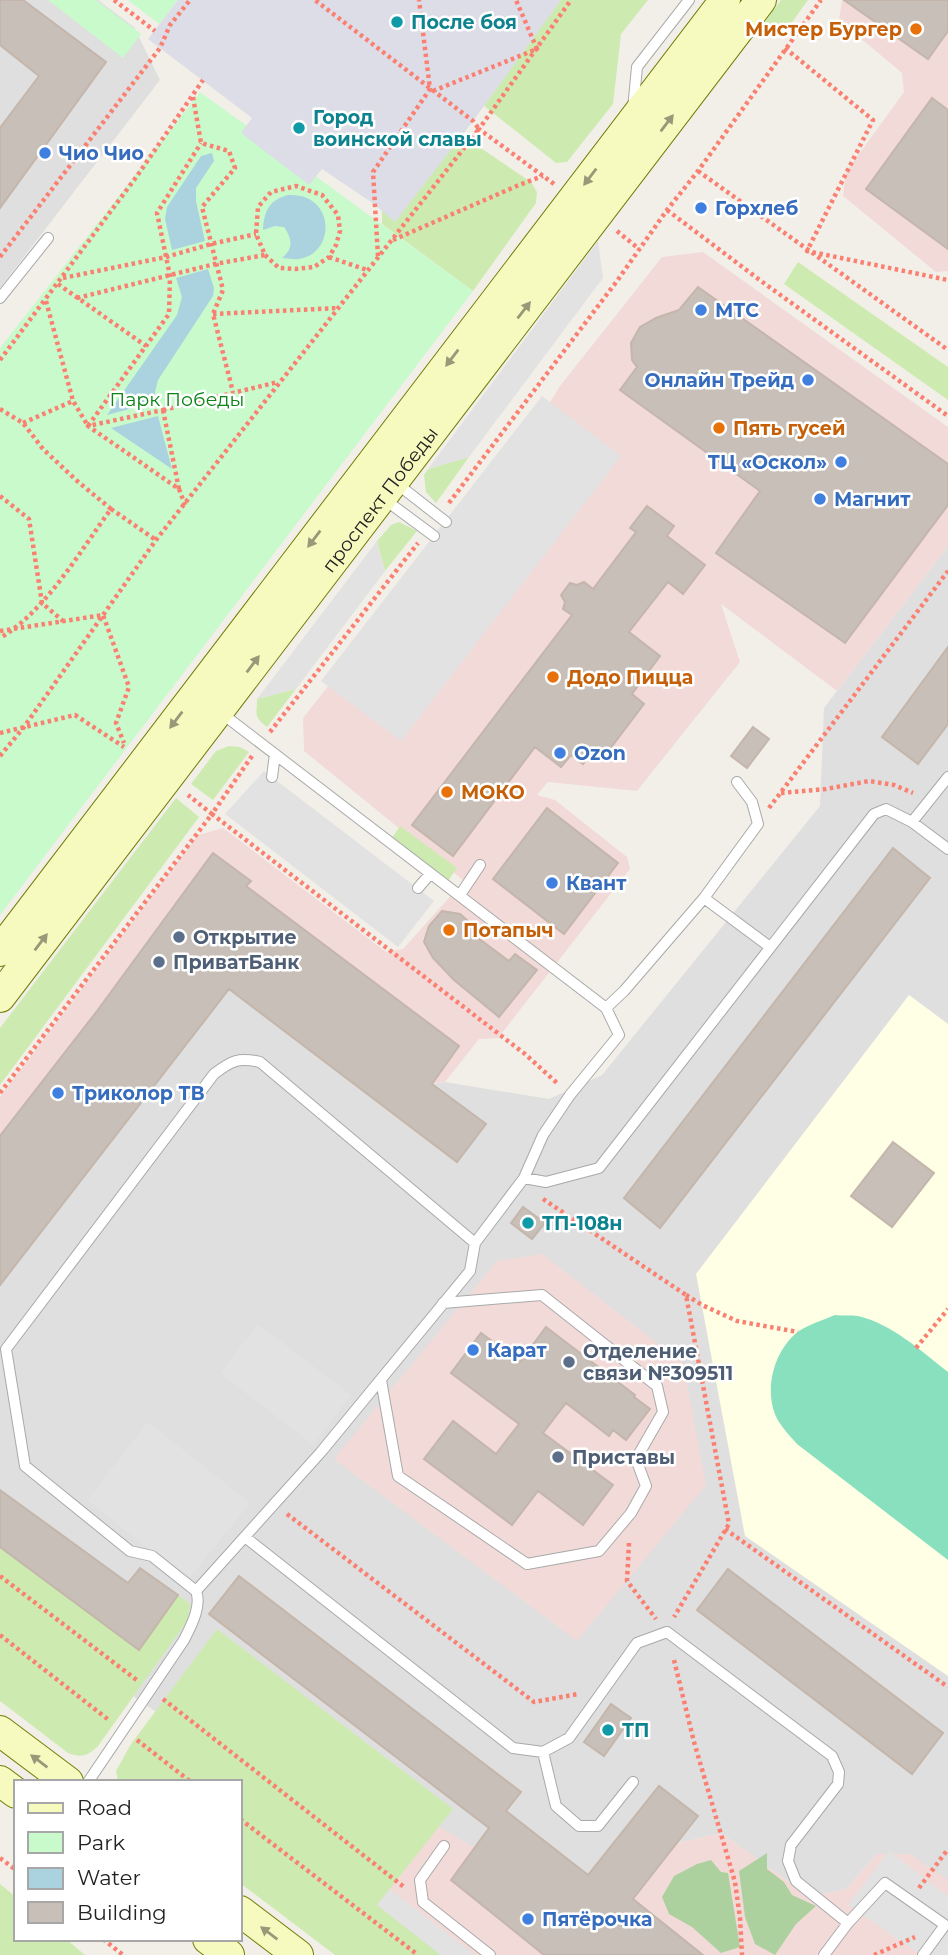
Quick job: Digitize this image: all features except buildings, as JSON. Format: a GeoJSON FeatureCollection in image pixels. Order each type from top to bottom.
{"type":"FeatureCollection","features":[{"type":"Feature","properties":{"kind":"main road","name":"проспект Победы"},"geometry":{"type":"LineString","coordinates":[[0,951],[725,0]]}},
{"type":"Feature","properties":{"kind":"main road","name":"проспект Победы"},"geometry":{"type":"LineString","coordinates":[[0,997],[761,0]]}},
{"type":"Feature","properties":{"kind":"main road"},"geometry":{"type":"LineString","coordinates":[[4,1741],[65,1780]]}},
{"type":"Feature","properties":{"kind":"main road"},"geometry":{"type":"LineString","coordinates":[[242,1913],[298,1955]]}},
{"type":"Feature","properties":{"kind":"main road"},"geometry":{"type":"LineString","coordinates":[[211,1941],[229,1955]]}},
{"type":"Feature","properties":{"kind":"lane"},"geometry":{"type":"LineString","coordinates":[[631,123],[637,67],[689,0]]}},
{"type":"Feature","properties":{"kind":"lane"},"geometry":{"type":"LineString","coordinates":[[0,298],[48,238]]}},
{"type":"Feature","properties":{"kind":"lane"},"geometry":{"type":"LineString","coordinates":[[387,489],[443,519]]}},
{"type":"Feature","properties":{"kind":"lane"},"geometry":{"type":"LineString","coordinates":[[387,489],[431,534]]}},
{"type":"Feature","properties":{"kind":"lane"},"geometry":{"type":"LineString","coordinates":[[195,1591],[321,1452],[470,1271],[475,1243],[524,1178],[543,1135],[570,1095],[619,1035],[606,1007],[218,710]]}},
{"type":"Feature","properties":{"kind":"lane"},"geometry":{"type":"LineString","coordinates":[[272,777],[275,754]]}},
{"type":"Feature","properties":{"kind":"lane"},"geometry":{"type":"LineString","coordinates":[[912,822],[948,778]]}},
{"type":"Feature","properties":{"kind":"lane"},"geometry":{"type":"LineString","coordinates":[[606,1007],[624,992],[704,898],[758,824],[752,802],[737,782]]}},
{"type":"Feature","properties":{"kind":"lane"},"geometry":{"type":"LineString","coordinates":[[524,1178],[546,1182],[599,1168],[874,814],[886,809],[912,822],[948,849]]}},
{"type":"Feature","properties":{"kind":"lane"},"geometry":{"type":"LineString","coordinates":[[460,895],[480,865]]}},
{"type":"Feature","properties":{"kind":"lane"},"geometry":{"type":"LineString","coordinates":[[418,888],[430,874]]}},
{"type":"Feature","properties":{"kind":"lane"},"geometry":{"type":"LineString","coordinates":[[704,898],[770,947]]}},
{"type":"Feature","properties":{"kind":"lane"},"geometry":{"type":"LineString","coordinates":[[89,1780],[184,1640],[194,1621],[198,1597],[195,1591],[152,1556],[130,1551],[25,1466],[6,1349],[214,1074],[231,1062],[247,1059],[260,1062],[475,1243]]}},
{"type":"Feature","properties":{"kind":"lane"},"geometry":{"type":"LineString","coordinates":[[381,1380],[398,1476],[527,1564],[600,1551],[631,1513],[646,1486],[636,1459],[663,1412],[657,1386],[542,1295],[443,1303]]}},
{"type":"Feature","properties":{"kind":"lane"},"geometry":{"type":"LineString","coordinates":[[245,1536],[513,1748],[543,1752],[569,1738],[637,1643],[667,1632],[832,1756],[839,1772],[838,1784],[791,1845],[788,1861],[796,1881],[848,1923]]}},
{"type":"Feature","properties":{"kind":"lane"},"geometry":{"type":"LineString","coordinates":[[543,1752],[556,1806],[579,1826],[598,1826],[633,1782]]}},
{"type":"Feature","properties":{"kind":"lane"},"geometry":{"type":"LineString","coordinates":[[444,1846],[420,1880],[423,1902],[490,1955]]}},
{"type":"Feature","properties":{"kind":"lane"},"geometry":{"type":"LineString","coordinates":[[824,1955],[848,1923],[885,1883],[945,1925],[923,1955]]}},
{"type":"Feature","properties":{"kind":"path"},"geometry":{"type":"LineString","coordinates":[[114,0],[155,31]]}},
{"type":"Feature","properties":{"kind":"path"},"geometry":{"type":"LineString","coordinates":[[0,257],[160,48],[170,25],[190,0]]}},
{"type":"Feature","properties":{"kind":"path"},"geometry":{"type":"LineString","coordinates":[[315,0],[473,121],[479,129],[544,176],[392,240]]}},
{"type":"Feature","properties":{"kind":"path"},"geometry":{"type":"LineString","coordinates":[[419,0],[432,90]]}},
{"type":"Feature","properties":{"kind":"path"},"geometry":{"type":"LineString","coordinates":[[516,0],[537,50]]}},
{"type":"Feature","properties":{"kind":"path"},"geometry":{"type":"LineString","coordinates":[[0,755],[24,727],[156,540],[479,129],[571,0]]}},
{"type":"Feature","properties":{"kind":"path"},"geometry":{"type":"LineString","coordinates":[[443,519],[821,0]]}},
{"type":"Feature","properties":{"kind":"path"},"geometry":{"type":"LineString","coordinates":[[785,48],[873,120],[807,251]]}},
{"type":"Feature","properties":{"kind":"path"},"geometry":{"type":"LineString","coordinates":[[378,257],[373,172],[432,90],[537,50]]}},
{"type":"Feature","properties":{"kind":"path"},"geometry":{"type":"LineString","coordinates":[[0,360],[58,284],[203,80]]}},
{"type":"Feature","properties":{"kind":"path"},"geometry":{"type":"LineString","coordinates":[[88,426],[169,314],[170,276],[157,213],[201,143],[193,97]]}},
{"type":"Feature","properties":{"kind":"path"},"geometry":{"type":"LineString","coordinates":[[201,143],[229,151],[235,168],[202,207],[223,290],[213,314],[233,392]]}},
{"type":"Feature","properties":{"kind":"path"},"geometry":{"type":"LineString","coordinates":[[698,171],[948,350]]}},
{"type":"Feature","properties":{"kind":"path"},"geometry":{"type":"LineString","coordinates":[[296,186],[322,195],[338,215],[340,231],[336,245],[329,257],[314,267],[279,268],[265,255],[256,234],[258,208],[271,192],[296,186]]}},
{"type":"Feature","properties":{"kind":"path"},"geometry":{"type":"LineString","coordinates":[[667,210],[948,416]]}},
{"type":"Feature","properties":{"kind":"path"},"geometry":{"type":"LineString","coordinates":[[62,278],[166,257],[256,234]]}},
{"type":"Feature","properties":{"kind":"path"},"geometry":{"type":"LineString","coordinates":[[807,251],[948,280]]}},
{"type":"Feature","properties":{"kind":"path"},"geometry":{"type":"LineString","coordinates":[[77,298],[215,264],[265,255]]}},
{"type":"Feature","properties":{"kind":"path"},"geometry":{"type":"LineString","coordinates":[[329,257],[366,270]]}},
{"type":"Feature","properties":{"kind":"path"},"geometry":{"type":"LineString","coordinates":[[58,284],[146,346]]}},
{"type":"Feature","properties":{"kind":"path"},"geometry":{"type":"LineString","coordinates":[[46,300],[74,401],[88,426],[179,489]]}},
{"type":"Feature","properties":{"kind":"path"},"geometry":{"type":"LineString","coordinates":[[213,314],[339,308]]}},
{"type":"Feature","properties":{"kind":"path"},"geometry":{"type":"LineString","coordinates":[[88,426],[280,382]]}},
{"type":"Feature","properties":{"kind":"path"},"geometry":{"type":"LineString","coordinates":[[23,423],[74,401]]}},
{"type":"Feature","properties":{"kind":"path"},"geometry":{"type":"LineString","coordinates":[[0,409],[23,423],[43,449],[76,480],[111,509],[156,540]]}},
{"type":"Feature","properties":{"kind":"path"},"geometry":{"type":"LineString","coordinates":[[163,410],[179,489],[185,505]]}},
{"type":"Feature","properties":{"kind":"path"},"geometry":{"type":"LineString","coordinates":[[0,496],[29,519],[42,603],[64,621]]}},
{"type":"Feature","properties":{"kind":"path"},"geometry":{"type":"LineString","coordinates":[[0,638],[16,629],[42,603],[111,509]]}},
{"type":"Feature","properties":{"kind":"path"},"geometry":{"type":"LineString","coordinates":[[0,1093],[212,814],[261,743],[431,534]]}},
{"type":"Feature","properties":{"kind":"path"},"geometry":{"type":"LineString","coordinates":[[758,824],[948,571]]}},
{"type":"Feature","properties":{"kind":"path"},"geometry":{"type":"LineString","coordinates":[[0,631],[103,615]]}},
{"type":"Feature","properties":{"kind":"path"},"geometry":{"type":"LineString","coordinates":[[0,733],[75,715],[127,748],[116,723],[129,687],[103,615]]}},
{"type":"Feature","properties":{"kind":"path"},"geometry":{"type":"LineString","coordinates":[[166,779],[525,1054],[570,1095]]}},
{"type":"Feature","properties":{"kind":"path"},"geometry":{"type":"LineString","coordinates":[[780,793],[826,789],[869,781],[894,785],[929,800]]}},
{"type":"Feature","properties":{"kind":"path"},"geometry":{"type":"LineString","coordinates":[[686,1295],[737,1321],[798,1332]]}},
{"type":"Feature","properties":{"kind":"path"},"geometry":{"type":"LineString","coordinates":[[916,1348],[948,1309]]}},
{"type":"Feature","properties":{"kind":"path"},"geometry":{"type":"LineString","coordinates":[[274,1504],[534,1702],[603,1690]]}},
{"type":"Feature","properties":{"kind":"path"},"geometry":{"type":"LineString","coordinates":[[725,1529],[948,1687]]}},
{"type":"Feature","properties":{"kind":"path"},"geometry":{"type":"LineString","coordinates":[[0,1576],[423,1902]]}},
{"type":"Feature","properties":{"kind":"path"},"geometry":{"type":"LineString","coordinates":[[667,1632],[694,1742],[735,1882],[742,1955]]}},
{"type":"Feature","properties":{"kind":"path"},"geometry":{"type":"LineString","coordinates":[[0,1635],[188,1780]]}},
{"type":"Feature","properties":{"kind":"path"},"geometry":{"type":"LineString","coordinates":[[242,1821],[418,1955]]}},
{"type":"Feature","properties":{"kind":"path"},"geometry":{"type":"LineString","coordinates":[[909,1900],[948,1849]]}},
{"type":"Feature","properties":{"kind":"path"},"geometry":{"type":"LineString","coordinates":[[106,1941],[123,1955]]}},
{"type":"Feature","properties":{"kind":"shaded area"},"geometry":{"type":"Polygon","coordinates":[[[0,0],[98,0],[134,27],[160,80],[0,288],[0,0]]]}},
{"type":"Feature","properties":{"kind":"shaded area"},"geometry":{"type":"Polygon","coordinates":[[[178,0],[561,0],[395,222],[374,204],[322,169],[309,185],[241,133],[252,118],[148,39],[178,0]]]}},
{"type":"Feature","properties":{"kind":"shaded area"},"geometry":{"type":"Polygon","coordinates":[[[842,0],[948,0],[948,271],[936,272],[843,196],[846,172],[904,92],[902,73],[839,20],[842,0]]]}},
{"type":"Feature","properties":{"kind":"shaded area"},"geometry":{"type":"Polygon","coordinates":[[[598,241],[603,278],[469,457],[428,469],[598,241]]]}},
{"type":"Feature","properties":{"kind":"shaded area"},"geometry":{"type":"Polygon","coordinates":[[[703,252],[948,427],[948,546],[837,691],[721,604],[740,662],[637,791],[548,782],[537,795],[555,800],[627,857],[630,869],[498,1038],[479,1039],[445,1082],[419,1086],[221,930],[0,1222],[0,1097],[198,835],[223,828],[386,952],[403,949],[464,881],[304,751],[303,718],[662,257],[703,252]]]}},
{"type":"Feature","properties":{"kind":"shaded area"},"geometry":{"type":"Polygon","coordinates":[[[542,396],[621,456],[401,741],[321,681],[542,396]]]}},
{"type":"Feature","properties":{"kind":"shaded area"},"geometry":{"type":"Polygon","coordinates":[[[377,541],[385,571],[296,689],[257,699],[377,541]]]}},
{"type":"Feature","properties":{"kind":"shaded area"},"geometry":{"type":"Polygon","coordinates":[[[948,546],[948,1880],[877,1854],[846,1889],[810,1897],[721,1833],[678,1843],[598,1944],[178,1727],[0,1597],[0,1222],[221,930],[419,1086],[445,1082],[549,1099],[602,1075],[820,806],[824,708],[948,546]]]}},
{"type":"Feature","properties":{"kind":"shaded area"},"geometry":{"type":"Polygon","coordinates":[[[264,771],[434,901],[398,947],[225,814],[264,771]]]}},
{"type":"Feature","properties":{"kind":"shaded area"},"geometry":{"type":"Polygon","coordinates":[[[909,995],[948,1024],[948,1676],[745,1536],[696,1274],[909,995]]]}},
{"type":"Feature","properties":{"kind":"shaded area"},"geometry":{"type":"Polygon","coordinates":[[[542,1254],[683,1363],[706,1485],[577,1641],[334,1459],[497,1261],[542,1254]]]}},
{"type":"Feature","properties":{"kind":"shaded area"},"geometry":{"type":"Polygon","coordinates":[[[258,1324],[351,1395],[313,1445],[220,1373],[258,1324]]]}},
{"type":"Feature","properties":{"kind":"shaded area"},"geometry":{"type":"Polygon","coordinates":[[[148,1422],[250,1503],[188,1580],[87,1500],[148,1422]]]}},
{"type":"Feature","properties":{"kind":"shaded area"},"geometry":{"type":"Polygon","coordinates":[[[416,1813],[475,1848],[600,1943],[678,1843],[721,1833],[810,1897],[846,1889],[877,1854],[910,1854],[948,1880],[948,1955],[387,1955],[345,1924],[416,1813]]]}},
{"type":"Feature","properties":{"kind":"shaded area"},"geometry":{"type":"Polygon","coordinates":[[[889,1851],[948,1896],[948,1955],[921,1955],[848,1905],[889,1851]]]}},
{"type":"Feature","properties":{"kind":"shaded area"},"geometry":{"type":"Polygon","coordinates":[[[390,1889],[475,1955],[441,1955],[377,1905],[390,1889]]]}},
{"type":"Feature","properties":{"kind":"green space"},"geometry":{"type":"Polygon","coordinates":[[[48,0],[96,0],[141,34],[123,58],[48,0]]]}},
{"type":"Feature","properties":{"kind":"green space"},"geometry":{"type":"Polygon","coordinates":[[[128,0],[178,0],[159,24],[128,0]]]}},
{"type":"Feature","properties":{"kind":"green space"},"geometry":{"type":"Polygon","coordinates":[[[436,0],[648,0],[621,34],[613,104],[567,162],[556,163],[444,74],[436,0]]]}},
{"type":"Feature","properties":{"kind":"green space"},"geometry":{"type":"Polygon","coordinates":[[[781,0],[808,0],[782,36],[764,23],[781,0]]]}},
{"type":"Feature","properties":{"kind":"green space","name":"Парк Победы"},"geometry":{"type":"Polygon","coordinates":[[[200,92],[473,291],[0,915],[0,348],[200,92]]]}},
{"type":"Feature","properties":{"kind":"green space"},"geometry":{"type":"Polygon","coordinates":[[[457,132],[531,182],[537,192],[536,203],[473,291],[382,224],[382,204],[457,132]]]}},
{"type":"Feature","properties":{"kind":"green space"},"geometry":{"type":"Polygon","coordinates":[[[798,262],[948,367],[948,400],[784,284],[798,262]]]}},
{"type":"Feature","properties":{"kind":"green space"},"geometry":{"type":"Polygon","coordinates":[[[469,457],[436,503],[426,492],[424,475],[428,469],[469,457]]]}},
{"type":"Feature","properties":{"kind":"green space"},"geometry":{"type":"Polygon","coordinates":[[[399,522],[417,531],[385,571],[377,541],[391,525],[399,522]]]}},
{"type":"Feature","properties":{"kind":"green space"},"geometry":{"type":"Polygon","coordinates":[[[296,689],[267,727],[257,715],[257,699],[296,689]]]}},
{"type":"Feature","properties":{"kind":"green space"},"geometry":{"type":"Polygon","coordinates":[[[229,746],[240,747],[249,752],[213,800],[191,784],[216,751],[229,746]]]}},
{"type":"Feature","properties":{"kind":"green space"},"geometry":{"type":"Polygon","coordinates":[[[176,798],[199,817],[0,1085],[0,1028],[176,798]]]}},
{"type":"Feature","properties":{"kind":"green space"},"geometry":{"type":"Polygon","coordinates":[[[400,826],[457,868],[448,881],[392,838],[400,826]]]}},
{"type":"Feature","properties":{"kind":"green space"},"geometry":{"type":"Polygon","coordinates":[[[835,1315],[858,1316],[883,1325],[906,1339],[948,1372],[948,1560],[797,1444],[779,1422],[771,1399],[771,1386],[773,1373],[783,1349],[799,1331],[835,1315]]]}},
{"type":"Feature","properties":{"kind":"green space"},"geometry":{"type":"Polygon","coordinates":[[[0,1547],[139,1649],[178,1595],[190,1604],[188,1620],[98,1746],[88,1754],[81,1756],[68,1753],[0,1701],[0,1547]]]}},
{"type":"Feature","properties":{"kind":"green space"},"geometry":{"type":"Polygon","coordinates":[[[217,1629],[453,1809],[377,1905],[441,1955],[335,1955],[242,1885],[242,1780],[118,1780],[116,1771],[131,1744],[217,1629]]]}},
{"type":"Feature","properties":{"kind":"green space"},"geometry":{"type":"Polygon","coordinates":[[[767,1853],[767,1869],[784,1882],[792,1895],[816,1906],[796,1924],[775,1955],[755,1944],[745,1917],[739,1871],[767,1853]]]}},
{"type":"Feature","properties":{"kind":"green space"},"geometry":{"type":"Polygon","coordinates":[[[711,1860],[721,1872],[728,1873],[740,1947],[721,1953],[692,1927],[669,1914],[662,1897],[674,1876],[711,1860]]]}},
{"type":"Feature","properties":{"kind":"green space"},"geometry":{"type":"Polygon","coordinates":[[[0,1884],[14,1895],[14,1941],[68,1941],[85,1955],[0,1955],[0,1884]]]}},
{"type":"Feature","properties":{"kind":"water"},"geometry":{"type":"Polygon","coordinates":[[[212,153],[214,161],[196,188],[196,201],[205,241],[172,250],[165,219],[167,207],[201,156],[212,153]]]}},
{"type":"Feature","properties":{"kind":"water"},"geometry":{"type":"Polygon","coordinates":[[[288,195],[304,197],[315,203],[322,212],[325,224],[325,235],[320,246],[299,259],[282,258],[290,243],[284,227],[275,226],[263,230],[269,207],[276,200],[288,195]]]}},
{"type":"Feature","properties":{"kind":"water"},"geometry":{"type":"Polygon","coordinates":[[[208,269],[214,288],[213,296],[158,380],[156,402],[107,415],[177,315],[182,297],[176,278],[208,269]]]}},
{"type":"Feature","properties":{"kind":"water"},"geometry":{"type":"Polygon","coordinates":[[[158,416],[172,469],[111,428],[158,416]]]}},
{"type":"Feature","properties":{"kind":"place","name":"После боя"},"geometry":{"type":"Point","coordinates":[397,22]}},
{"type":"Feature","properties":{"kind":"place","name":"Мистер Бургер"},"geometry":{"type":"Point","coordinates":[916,29]}},
{"type":"Feature","properties":{"kind":"place","name":"Город воинской славы"},"geometry":{"type":"Point","coordinates":[299,128]}},
{"type":"Feature","properties":{"kind":"place","name":"Чио Чио"},"geometry":{"type":"Point","coordinates":[45,153]}},
{"type":"Feature","properties":{"kind":"place","name":"Горхлеб"},"geometry":{"type":"Point","coordinates":[701,208]}},
{"type":"Feature","properties":{"kind":"place","name":"МТС"},"geometry":{"type":"Point","coordinates":[701,310]}},
{"type":"Feature","properties":{"kind":"place","name":"Онлайн Трейд"},"geometry":{"type":"Point","coordinates":[808,380]}},
{"type":"Feature","properties":{"kind":"place","name":"Пять гусей"},"geometry":{"type":"Point","coordinates":[719,428]}},
{"type":"Feature","properties":{"kind":"place","name":"ТЦ «Оскол»"},"geometry":{"type":"Point","coordinates":[841,462]}},
{"type":"Feature","properties":{"kind":"place","name":"Магнит"},"geometry":{"type":"Point","coordinates":[820,499]}},
{"type":"Feature","properties":{"kind":"place","name":"Додо Пицца"},"geometry":{"type":"Point","coordinates":[553,677]}},
{"type":"Feature","properties":{"kind":"place","name":"Ozon"},"geometry":{"type":"Point","coordinates":[560,753]}},
{"type":"Feature","properties":{"kind":"place","name":"МОКО"},"geometry":{"type":"Point","coordinates":[447,792]}},
{"type":"Feature","properties":{"kind":"place","name":"Квант"},"geometry":{"type":"Point","coordinates":[552,883]}},
{"type":"Feature","properties":{"kind":"place","name":"Потапыч"},"geometry":{"type":"Point","coordinates":[449,930]}},
{"type":"Feature","properties":{"kind":"place","name":"Открытие"},"geometry":{"type":"Point","coordinates":[179,937]}},
{"type":"Feature","properties":{"kind":"place","name":"ПриватБанк"},"geometry":{"type":"Point","coordinates":[159,962]}},
{"type":"Feature","properties":{"kind":"place","name":"Триколор ТВ"},"geometry":{"type":"Point","coordinates":[58,1093]}},
{"type":"Feature","properties":{"kind":"place","name":"ТП-108н"},"geometry":{"type":"Point","coordinates":[528,1223]}},
{"type":"Feature","properties":{"kind":"place","name":"Карат"},"geometry":{"type":"Point","coordinates":[473,1350]}},
{"type":"Feature","properties":{"kind":"place","name":"Отделение связи №309511"},"geometry":{"type":"Point","coordinates":[569,1362]}},
{"type":"Feature","properties":{"kind":"place","name":"Приставы"},"geometry":{"type":"Point","coordinates":[558,1457]}},
{"type":"Feature","properties":{"kind":"place","name":"ТП"},"geometry":{"type":"Point","coordinates":[608,1730]}},
{"type":"Feature","properties":{"kind":"place","name":"Пятёрочка"},"geometry":{"type":"Point","coordinates":[528,1919]}}]}
